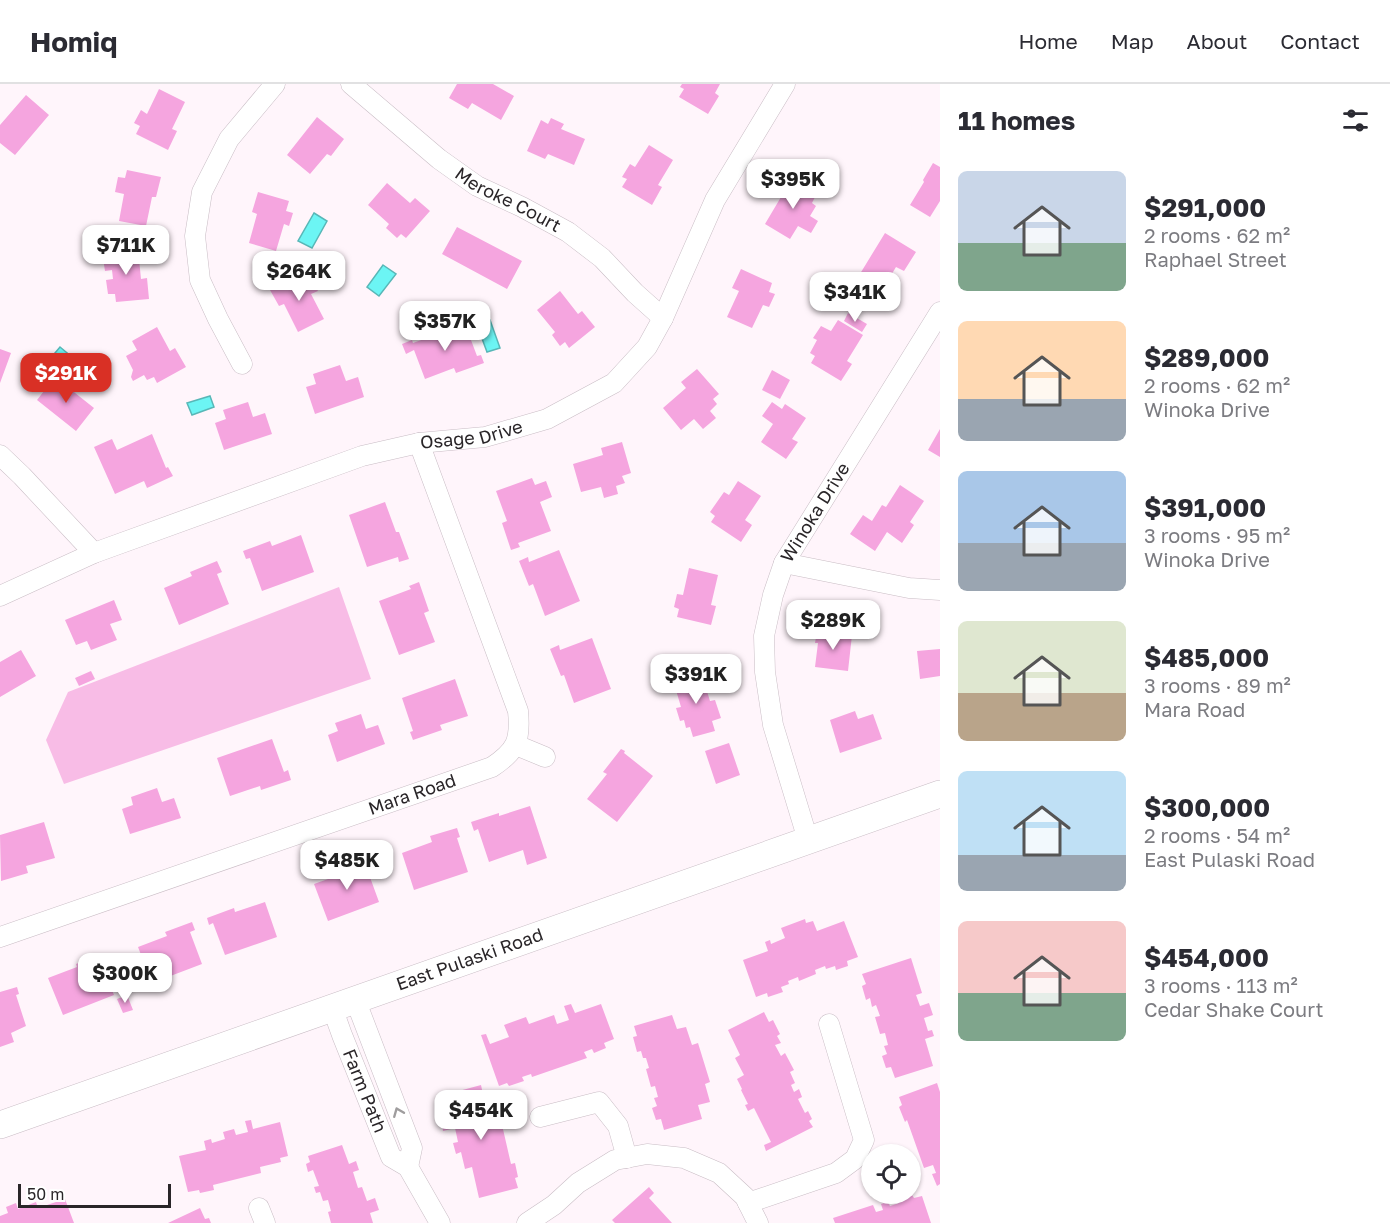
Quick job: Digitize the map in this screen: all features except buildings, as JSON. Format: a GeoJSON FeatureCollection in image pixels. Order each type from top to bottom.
{"type":"FeatureCollection","features":[{"type":"Feature","properties":{"kind":"main road","name":"East Pulaski Road"},"geometry":{"type":"LineString","coordinates":[[0,1125],[940,794]]}},
{"type":"Feature","properties":{"kind":"street"},"geometry":{"type":"LineString","coordinates":[[242,364],[200,280],[195,236],[202,192],[229,139],[275,84]]}},
{"type":"Feature","properties":{"kind":"street","name":"Meroke Court"},"geometry":{"type":"LineString","coordinates":[[351,84],[439,159],[477,186],[568,232],[602,258],[635,294],[663,318]]}},
{"type":"Feature","properties":{"kind":"street","name":"Osage Drive"},"geometry":{"type":"LineString","coordinates":[[0,596],[94,553],[362,456],[419,442],[485,437],[547,419],[614,382],[647,347],[663,318],[715,200],[785,84]]}},
{"type":"Feature","properties":{"kind":"street","name":"Winoka Drive"},"geometry":{"type":"LineString","coordinates":[[808,840],[773,725],[765,672],[764,636],[773,595],[784,563],[940,312]]}},
{"type":"Feature","properties":{"kind":"street"},"geometry":{"type":"LineString","coordinates":[[419,442],[518,711],[519,728],[516,745],[545,757]]}},
{"type":"Feature","properties":{"kind":"street"},"geometry":{"type":"LineString","coordinates":[[0,455],[94,553]]}},
{"type":"Feature","properties":{"kind":"street"},"geometry":{"type":"LineString","coordinates":[[784,563],[909,588],[940,590]]}},
{"type":"Feature","properties":{"kind":"street","name":"Mara Road"},"geometry":{"type":"LineString","coordinates":[[0,937],[492,767],[506,758],[516,745]]}},
{"type":"Feature","properties":{"kind":"street","name":"Farm Path"},"geometry":{"type":"LineString","coordinates":[[343,1004],[412,1148],[408,1167],[440,1223]]}},
{"type":"Feature","properties":{"kind":"street"},"geometry":{"type":"LineString","coordinates":[[748,1203],[836,1173],[855,1159],[864,1140],[829,1024]]}},
{"type":"Feature","properties":{"kind":"street"},"geometry":{"type":"LineString","coordinates":[[540,1117],[599,1102],[618,1126],[627,1158]]}},
{"type":"Feature","properties":{"kind":"street"},"geometry":{"type":"LineString","coordinates":[[527,1223],[557,1214],[578,1183],[615,1160],[647,1154],[684,1158],[718,1173],[745,1197],[758,1223]]}},
{"type":"Feature","properties":{"kind":"shaded area"},"geometry":{"type":"Polygon","coordinates":[[[339,587],[371,679],[64,784],[46,740],[68,692],[339,587]]]}},
{"type":"Feature","properties":{"kind":"water"},"geometry":{"type":"Polygon","coordinates":[[[314,213],[327,221],[312,248],[298,241],[314,213]]]}},
{"type":"Feature","properties":{"kind":"water"},"geometry":{"type":"Polygon","coordinates":[[[383,265],[396,274],[379,296],[367,287],[383,265]]]}},
{"type":"Feature","properties":{"kind":"water"},"geometry":{"type":"Polygon","coordinates":[[[490,320],[500,348],[487,352],[477,325],[490,320]]]}},
{"type":"Feature","properties":{"kind":"water"},"geometry":{"type":"Polygon","coordinates":[[[60,347],[84,367],[74,379],[50,359],[60,347]]]}},
{"type":"Feature","properties":{"kind":"water"},"geometry":{"type":"Polygon","coordinates":[[[210,396],[214,407],[192,415],[187,403],[210,396]]]}}]}
